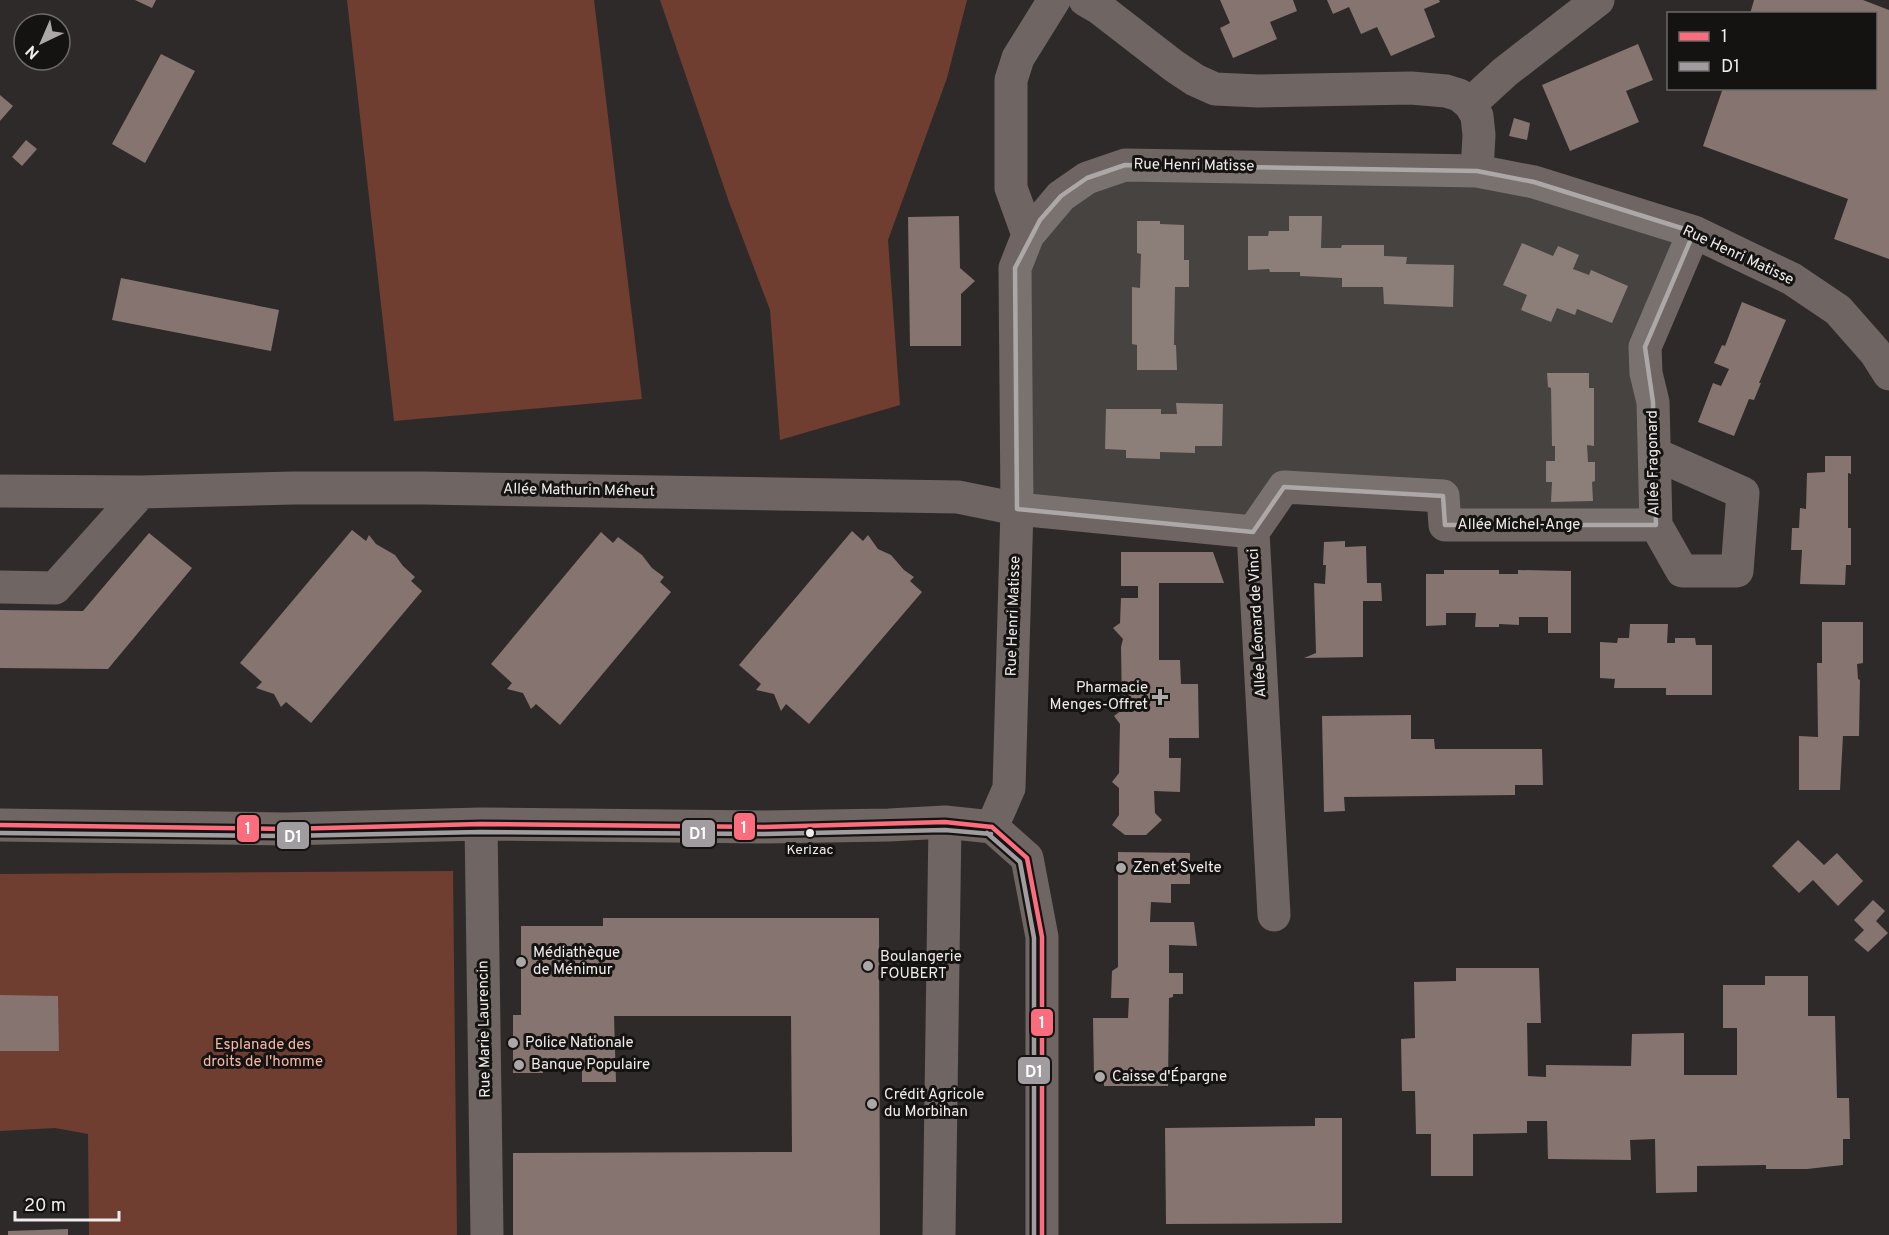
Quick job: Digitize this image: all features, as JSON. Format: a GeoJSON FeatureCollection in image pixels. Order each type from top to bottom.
{"type":"FeatureCollection","features":[{"type":"Feature","properties":{"kind":"street"},"geometry":{"type":"LineString","coordinates":[[1028,235],[1011,188],[1011,80],[1018,58],[1054,0]]}},
{"type":"Feature","properties":{"kind":"street"},"geometry":{"type":"LineString","coordinates":[[1085,0],[1195,80],[1215,89],[1258,91],[1411,88],[1446,91],[1459,95],[1470,104],[1477,116],[1477,171]]}},
{"type":"Feature","properties":{"kind":"street"},"geometry":{"type":"LineString","coordinates":[[1470,104],[1505,72],[1599,0]]}},
{"type":"Feature","properties":{"kind":"street","name":"Rue Henri Matisse"},"geometry":{"type":"LineString","coordinates":[[992,827],[1009,788],[1017,509],[1015,268],[1028,235],[1061,196],[1087,178],[1125,165],[1477,171],[1534,182],[1694,232],[1792,279],[1838,310],[1875,352],[1889,374]]}},
{"type":"Feature","properties":{"kind":"street","name":"Allée Fragonard"},"geometry":{"type":"LineString","coordinates":[[1656,525],[1653,402],[1646,373],[1646,347],[1694,232]]}},
{"type":"Feature","properties":{"kind":"street"},"geometry":{"type":"LineString","coordinates":[[1654,454],[1743,493],[1737,571],[1682,572],[1656,525]]}},
{"type":"Feature","properties":{"kind":"street","name":"Allée Michel-Ange"},"geometry":{"type":"LineString","coordinates":[[1253,532],[1284,487],[1443,496],[1444,525],[1656,525]]}},
{"type":"Feature","properties":{"kind":"street","name":"Allée Mathurin Méheut"},"geometry":{"type":"LineString","coordinates":[[0,491],[141,492],[293,488],[424,488],[958,497],[1017,509]]}},
{"type":"Feature","properties":{"kind":"street"},"geometry":{"type":"LineString","coordinates":[[0,587],[55,588],[141,492]]}},
{"type":"Feature","properties":{"kind":"street","name":"Allée Léonard de Vinci"},"geometry":{"type":"LineString","coordinates":[[1017,509],[1253,532],[1274,915]]}},
{"type":"Feature","properties":{"kind":"street"},"geometry":{"type":"LineString","coordinates":[[939,1235],[945,822]]}},
{"type":"Feature","properties":{"kind":"street"},"geometry":{"type":"LineString","coordinates":[[0,825],[286,829],[481,824],[774,827],[945,822],[992,827],[1027,858],[1042,937],[1042,1235]]}},
{"type":"Feature","properties":{"kind":"street","name":"Rue Marie Laurencin"},"geometry":{"type":"LineString","coordinates":[[481,824],[487,1235]]}},
{"type":"Feature","properties":{"kind":"highlighted area"},"geometry":{"type":"Polygon","coordinates":[[[1125,165],[1477,171],[1534,182],[1694,232],[1645,347],[1653,402],[1656,525],[1445,525],[1443,496],[1284,487],[1253,532],[1017,509],[1015,268],[1040,220],[1061,196],[1087,178],[1125,165]]]}},
{"type":"Feature","properties":{"kind":"green space"},"geometry":{"type":"Polygon","coordinates":[[[347,0],[594,0],[642,399],[394,421],[347,0]]]}},
{"type":"Feature","properties":{"kind":"green space"},"geometry":{"type":"Polygon","coordinates":[[[660,0],[967,0],[947,78],[888,240],[900,405],[780,440],[770,310],[729,202],[660,0]]]}},
{"type":"Feature","properties":{"kind":"green space","name":"Esplanade des droits de l'homme"},"geometry":{"type":"Polygon","coordinates":[[[453,871],[457,1235],[89,1235],[88,1134],[55,1128],[0,1131],[0,874],[453,871]]]}},
{"type":"Feature","properties":{"kind":"building"},"geometry":{"type":"Polygon","coordinates":[[[135,0],[156,0],[152,8],[135,0]]]}},
{"type":"Feature","properties":{"kind":"building"},"geometry":{"type":"Polygon","coordinates":[[[1220,0],[1293,0],[1297,11],[1270,22],[1277,39],[1233,58],[1220,28],[1230,23],[1220,0]]]}},
{"type":"Feature","properties":{"kind":"building"},"geometry":{"type":"Polygon","coordinates":[[[1327,0],[1439,0],[1440,2],[1424,9],[1435,37],[1391,56],[1377,27],[1361,34],[1349,7],[1333,14],[1327,0]]]}},
{"type":"Feature","properties":{"kind":"building"},"geometry":{"type":"Polygon","coordinates":[[[1754,0],[1863,0],[1889,10],[1889,259],[1834,239],[1848,199],[1703,146],[1722,90],[1877,90],[1877,12],[1751,12],[1754,0]]]}},
{"type":"Feature","properties":{"kind":"building"},"geometry":{"type":"Polygon","coordinates":[[[1638,44],[1653,80],[1626,91],[1639,122],[1570,151],[1542,85],[1638,44]]]}},
{"type":"Feature","properties":{"kind":"building"},"geometry":{"type":"Polygon","coordinates":[[[161,54],[195,71],[145,163],[112,144],[161,54]]]}},
{"type":"Feature","properties":{"kind":"building"},"geometry":{"type":"Polygon","coordinates":[[[0,95],[13,106],[0,121],[0,95]]]}},
{"type":"Feature","properties":{"kind":"building"},"geometry":{"type":"Polygon","coordinates":[[[1514,118],[1530,123],[1527,140],[1509,136],[1514,118]]]}},
{"type":"Feature","properties":{"kind":"building"},"geometry":{"type":"Polygon","coordinates":[[[26,140],[37,149],[22,166],[12,157],[26,140]]]}},
{"type":"Feature","properties":{"kind":"building"},"geometry":{"type":"Polygon","coordinates":[[[959,216],[960,268],[975,281],[961,294],[961,346],[910,346],[908,217],[959,216]]]}},
{"type":"Feature","properties":{"kind":"building"},"geometry":{"type":"Polygon","coordinates":[[[1289,216],[1322,216],[1321,248],[1341,248],[1342,245],[1384,245],[1384,256],[1407,257],[1406,264],[1454,265],[1453,307],[1384,304],[1383,287],[1342,287],[1342,278],[1300,276],[1300,272],[1270,272],[1269,269],[1248,270],[1248,236],[1268,236],[1269,231],[1289,231],[1289,216]]]}},
{"type":"Feature","properties":{"kind":"building"},"geometry":{"type":"Polygon","coordinates":[[[1137,221],[1160,221],[1160,224],[1184,225],[1184,260],[1189,260],[1189,287],[1175,287],[1174,345],[1176,345],[1177,370],[1137,370],[1137,345],[1132,344],[1132,287],[1140,288],[1141,254],[1137,253],[1137,221]]]}},
{"type":"Feature","properties":{"kind":"building"},"geometry":{"type":"Polygon","coordinates":[[[1522,243],[1553,256],[1558,246],[1579,255],[1573,269],[1589,275],[1591,270],[1628,286],[1612,323],[1577,309],[1575,315],[1557,308],[1551,322],[1521,310],[1527,295],[1503,285],[1522,243]]]}},
{"type":"Feature","properties":{"kind":"building"},"geometry":{"type":"Polygon","coordinates":[[[121,278],[279,310],[271,351],[112,320],[121,278]]]}},
{"type":"Feature","properties":{"kind":"building"},"geometry":{"type":"Polygon","coordinates":[[[1742,302],[1786,320],[1754,400],[1749,399],[1734,436],[1698,422],[1713,383],[1721,386],[1729,369],[1714,363],[1722,345],[1725,346],[1742,302]]]}},
{"type":"Feature","properties":{"kind":"building"},"geometry":{"type":"Polygon","coordinates":[[[1547,373],[1589,373],[1589,388],[1594,388],[1594,446],[1587,445],[1588,462],[1595,462],[1595,481],[1592,482],[1593,501],[1551,502],[1552,482],[1546,482],[1546,461],[1555,461],[1555,446],[1552,446],[1551,388],[1548,387],[1547,373]]]}},
{"type":"Feature","properties":{"kind":"building"},"geometry":{"type":"Polygon","coordinates":[[[1176,403],[1223,404],[1222,446],[1195,446],[1195,453],[1160,452],[1160,459],[1126,458],[1126,450],[1105,449],[1106,409],[1161,409],[1161,414],[1177,414],[1176,403]]]}},
{"type":"Feature","properties":{"kind":"building"},"geometry":{"type":"Polygon","coordinates":[[[1825,456],[1851,456],[1851,474],[1848,473],[1848,528],[1851,528],[1851,565],[1846,565],[1845,585],[1800,584],[1802,550],[1791,550],[1792,528],[1799,528],[1800,508],[1806,509],[1807,473],[1825,472],[1825,456]]]}},
{"type":"Feature","properties":{"kind":"building"},"geometry":{"type":"Polygon","coordinates":[[[352,530],[366,541],[369,535],[376,544],[395,555],[415,577],[411,581],[422,591],[311,723],[286,702],[281,707],[274,694],[256,688],[262,682],[240,663],[352,530]]]}},
{"type":"Feature","properties":{"kind":"building"},"geometry":{"type":"Polygon","coordinates":[[[852,531],[863,541],[868,535],[878,549],[891,555],[904,570],[914,577],[910,581],[922,592],[809,724],[786,704],[781,711],[774,694],[756,690],[761,684],[739,665],[852,531]]]}},
{"type":"Feature","properties":{"kind":"building"},"geometry":{"type":"Polygon","coordinates":[[[601,532],[613,543],[618,537],[642,555],[652,568],[664,577],[660,582],[671,592],[560,725],[536,704],[531,709],[523,693],[507,689],[512,683],[491,664],[601,532]]]}},
{"type":"Feature","properties":{"kind":"building"},"geometry":{"type":"Polygon","coordinates":[[[149,533],[192,568],[108,669],[0,668],[0,610],[83,611],[149,533]]]}},
{"type":"Feature","properties":{"kind":"building"},"geometry":{"type":"Polygon","coordinates":[[[1345,541],[1345,547],[1366,546],[1367,583],[1381,583],[1382,601],[1363,601],[1363,657],[1304,658],[1316,653],[1314,583],[1325,584],[1324,542],[1345,541]]]}},
{"type":"Feature","properties":{"kind":"building"},"geometry":{"type":"Polygon","coordinates":[[[1121,552],[1213,552],[1224,583],[1159,583],[1159,660],[1180,660],[1181,684],[1198,684],[1199,738],[1169,738],[1169,758],[1181,758],[1180,792],[1154,791],[1155,813],[1162,820],[1146,835],[1125,835],[1112,825],[1119,815],[1119,788],[1112,782],[1119,773],[1120,724],[1114,716],[1122,710],[1121,647],[1123,639],[1113,628],[1120,623],[1121,598],[1138,598],[1138,586],[1121,586],[1121,552]]]}},
{"type":"Feature","properties":{"kind":"building"},"geometry":{"type":"Polygon","coordinates":[[[1444,570],[1499,570],[1499,574],[1518,574],[1518,570],[1571,571],[1571,633],[1548,633],[1548,617],[1519,617],[1519,625],[1499,624],[1499,627],[1475,627],[1476,613],[1446,613],[1446,625],[1426,626],[1426,574],[1444,574],[1444,570]]]}},
{"type":"Feature","properties":{"kind":"building"},"geometry":{"type":"Polygon","coordinates":[[[1822,622],[1863,622],[1863,663],[1857,664],[1860,680],[1859,736],[1843,736],[1840,790],[1799,790],[1799,736],[1818,737],[1817,663],[1822,663],[1822,622]]]}},
{"type":"Feature","properties":{"kind":"building"},"geometry":{"type":"Polygon","coordinates":[[[1630,624],[1668,624],[1667,643],[1675,643],[1675,638],[1695,638],[1696,645],[1712,645],[1712,695],[1666,695],[1666,688],[1614,688],[1615,679],[1600,678],[1600,642],[1617,643],[1618,638],[1629,638],[1630,624]]]}},
{"type":"Feature","properties":{"kind":"building"},"geometry":{"type":"Polygon","coordinates":[[[1411,715],[1411,739],[1434,739],[1435,749],[1542,749],[1543,785],[1515,785],[1515,795],[1344,797],[1345,811],[1324,812],[1322,716],[1411,715]]]}},
{"type":"Feature","properties":{"kind":"building"},"geometry":{"type":"Polygon","coordinates":[[[1798,840],[1824,865],[1837,853],[1863,881],[1838,906],[1813,880],[1799,893],[1772,866],[1798,840]]]}},
{"type":"Feature","properties":{"kind":"building"},"geometry":{"type":"Polygon","coordinates":[[[1118,852],[1190,853],[1190,884],[1171,884],[1171,903],[1151,902],[1150,922],[1194,922],[1197,946],[1169,945],[1169,973],[1183,973],[1183,994],[1173,994],[1173,997],[1169,998],[1168,1086],[1104,1086],[1104,1076],[1094,1076],[1093,1018],[1128,1018],[1129,998],[1111,998],[1112,971],[1118,967],[1118,852]]]}},
{"type":"Feature","properties":{"kind":"building"},"geometry":{"type":"Polygon","coordinates":[[[1873,900],[1885,911],[1876,921],[1888,933],[1868,952],[1854,940],[1864,930],[1854,920],[1873,900]]]}},
{"type":"Feature","properties":{"kind":"building"},"geometry":{"type":"Polygon","coordinates":[[[603,918],[879,918],[880,1235],[513,1235],[513,1153],[792,1152],[791,1016],[614,1016],[616,1082],[582,1082],[582,1070],[557,1071],[557,1064],[543,1065],[543,1073],[513,1073],[513,1015],[521,1015],[521,926],[603,926],[603,918]]]}},
{"type":"Feature","properties":{"kind":"building"},"geometry":{"type":"Polygon","coordinates":[[[1456,968],[1539,968],[1541,1023],[1527,1023],[1528,1076],[1546,1077],[1546,1065],[1631,1066],[1632,1034],[1684,1033],[1684,1075],[1737,1075],[1737,1028],[1723,1028],[1723,985],[1765,985],[1765,976],[1808,976],[1808,1016],[1835,1016],[1837,1098],[1849,1098],[1850,1139],[1843,1139],[1843,1165],[1807,1169],[1766,1169],[1766,1165],[1697,1166],[1697,1192],[1656,1193],[1655,1139],[1630,1140],[1631,1160],[1548,1159],[1547,1121],[1527,1121],[1527,1133],[1473,1134],[1473,1176],[1431,1176],[1431,1134],[1416,1134],[1415,1091],[1402,1091],[1401,1039],[1415,1038],[1414,982],[1456,981],[1456,968]]]}},
{"type":"Feature","properties":{"kind":"building"},"geometry":{"type":"Polygon","coordinates":[[[0,995],[58,996],[59,1051],[0,1051],[0,995]]]}},
{"type":"Feature","properties":{"kind":"building"},"geometry":{"type":"Polygon","coordinates":[[[1315,1118],[1342,1118],[1342,1223],[1166,1224],[1165,1128],[1315,1126],[1315,1118]]]}},
{"type":"Feature","properties":{"kind":"building"},"geometry":{"type":"Polygon","coordinates":[[[68,1229],[68,1235],[8,1235],[8,1231],[68,1229]]]}},
{"type":"Feature","properties":{"kind":"transit line","name":"1"},"geometry":{"type":"LineString","coordinates":[[0,825],[286,829],[481,824],[764,827],[945,822],[992,827]]}},
{"type":"Feature","properties":{"kind":"transit line","name":"1"},"geometry":{"type":"LineString","coordinates":[[992,827],[1027,858],[1042,937],[1042,1235]]}},
{"type":"Feature","properties":{"kind":"transit line","name":"D1"},"geometry":{"type":"LineString","coordinates":[[0,833],[286,836],[481,832],[764,834],[945,830],[991,834]]}},
{"type":"Feature","properties":{"kind":"transit line","name":"D1"},"geometry":{"type":"LineString","coordinates":[[987,833],[1020,862],[1034,938],[1034,1235]]}},
{"type":"Feature","properties":{"kind":"place","name":"Pharmacie Menges-Offret"},"geometry":{"type":"Point","coordinates":[1160,697]}},
{"type":"Feature","properties":{"kind":"place","name":"Kerizac"},"geometry":{"type":"Point","coordinates":[810,833]}},
{"type":"Feature","properties":{"kind":"place","name":"Zen et Svelte"},"geometry":{"type":"Point","coordinates":[1121,868]}},
{"type":"Feature","properties":{"kind":"place","name":"Médiathèque de Ménimur"},"geometry":{"type":"Point","coordinates":[521,962]}},
{"type":"Feature","properties":{"kind":"place","name":"Boulangerie FOUBERT"},"geometry":{"type":"Point","coordinates":[868,966]}},
{"type":"Feature","properties":{"kind":"place","name":"Police Nationale"},"geometry":{"type":"Point","coordinates":[513,1043]}},
{"type":"Feature","properties":{"kind":"place","name":"Banque Populaire"},"geometry":{"type":"Point","coordinates":[519,1065]}},
{"type":"Feature","properties":{"kind":"place","name":"Caisse d'Épargne"},"geometry":{"type":"Point","coordinates":[1100,1077]}},
{"type":"Feature","properties":{"kind":"place","name":"Crédit Agricole du Morbihan"},"geometry":{"type":"Point","coordinates":[872,1104]}}]}
